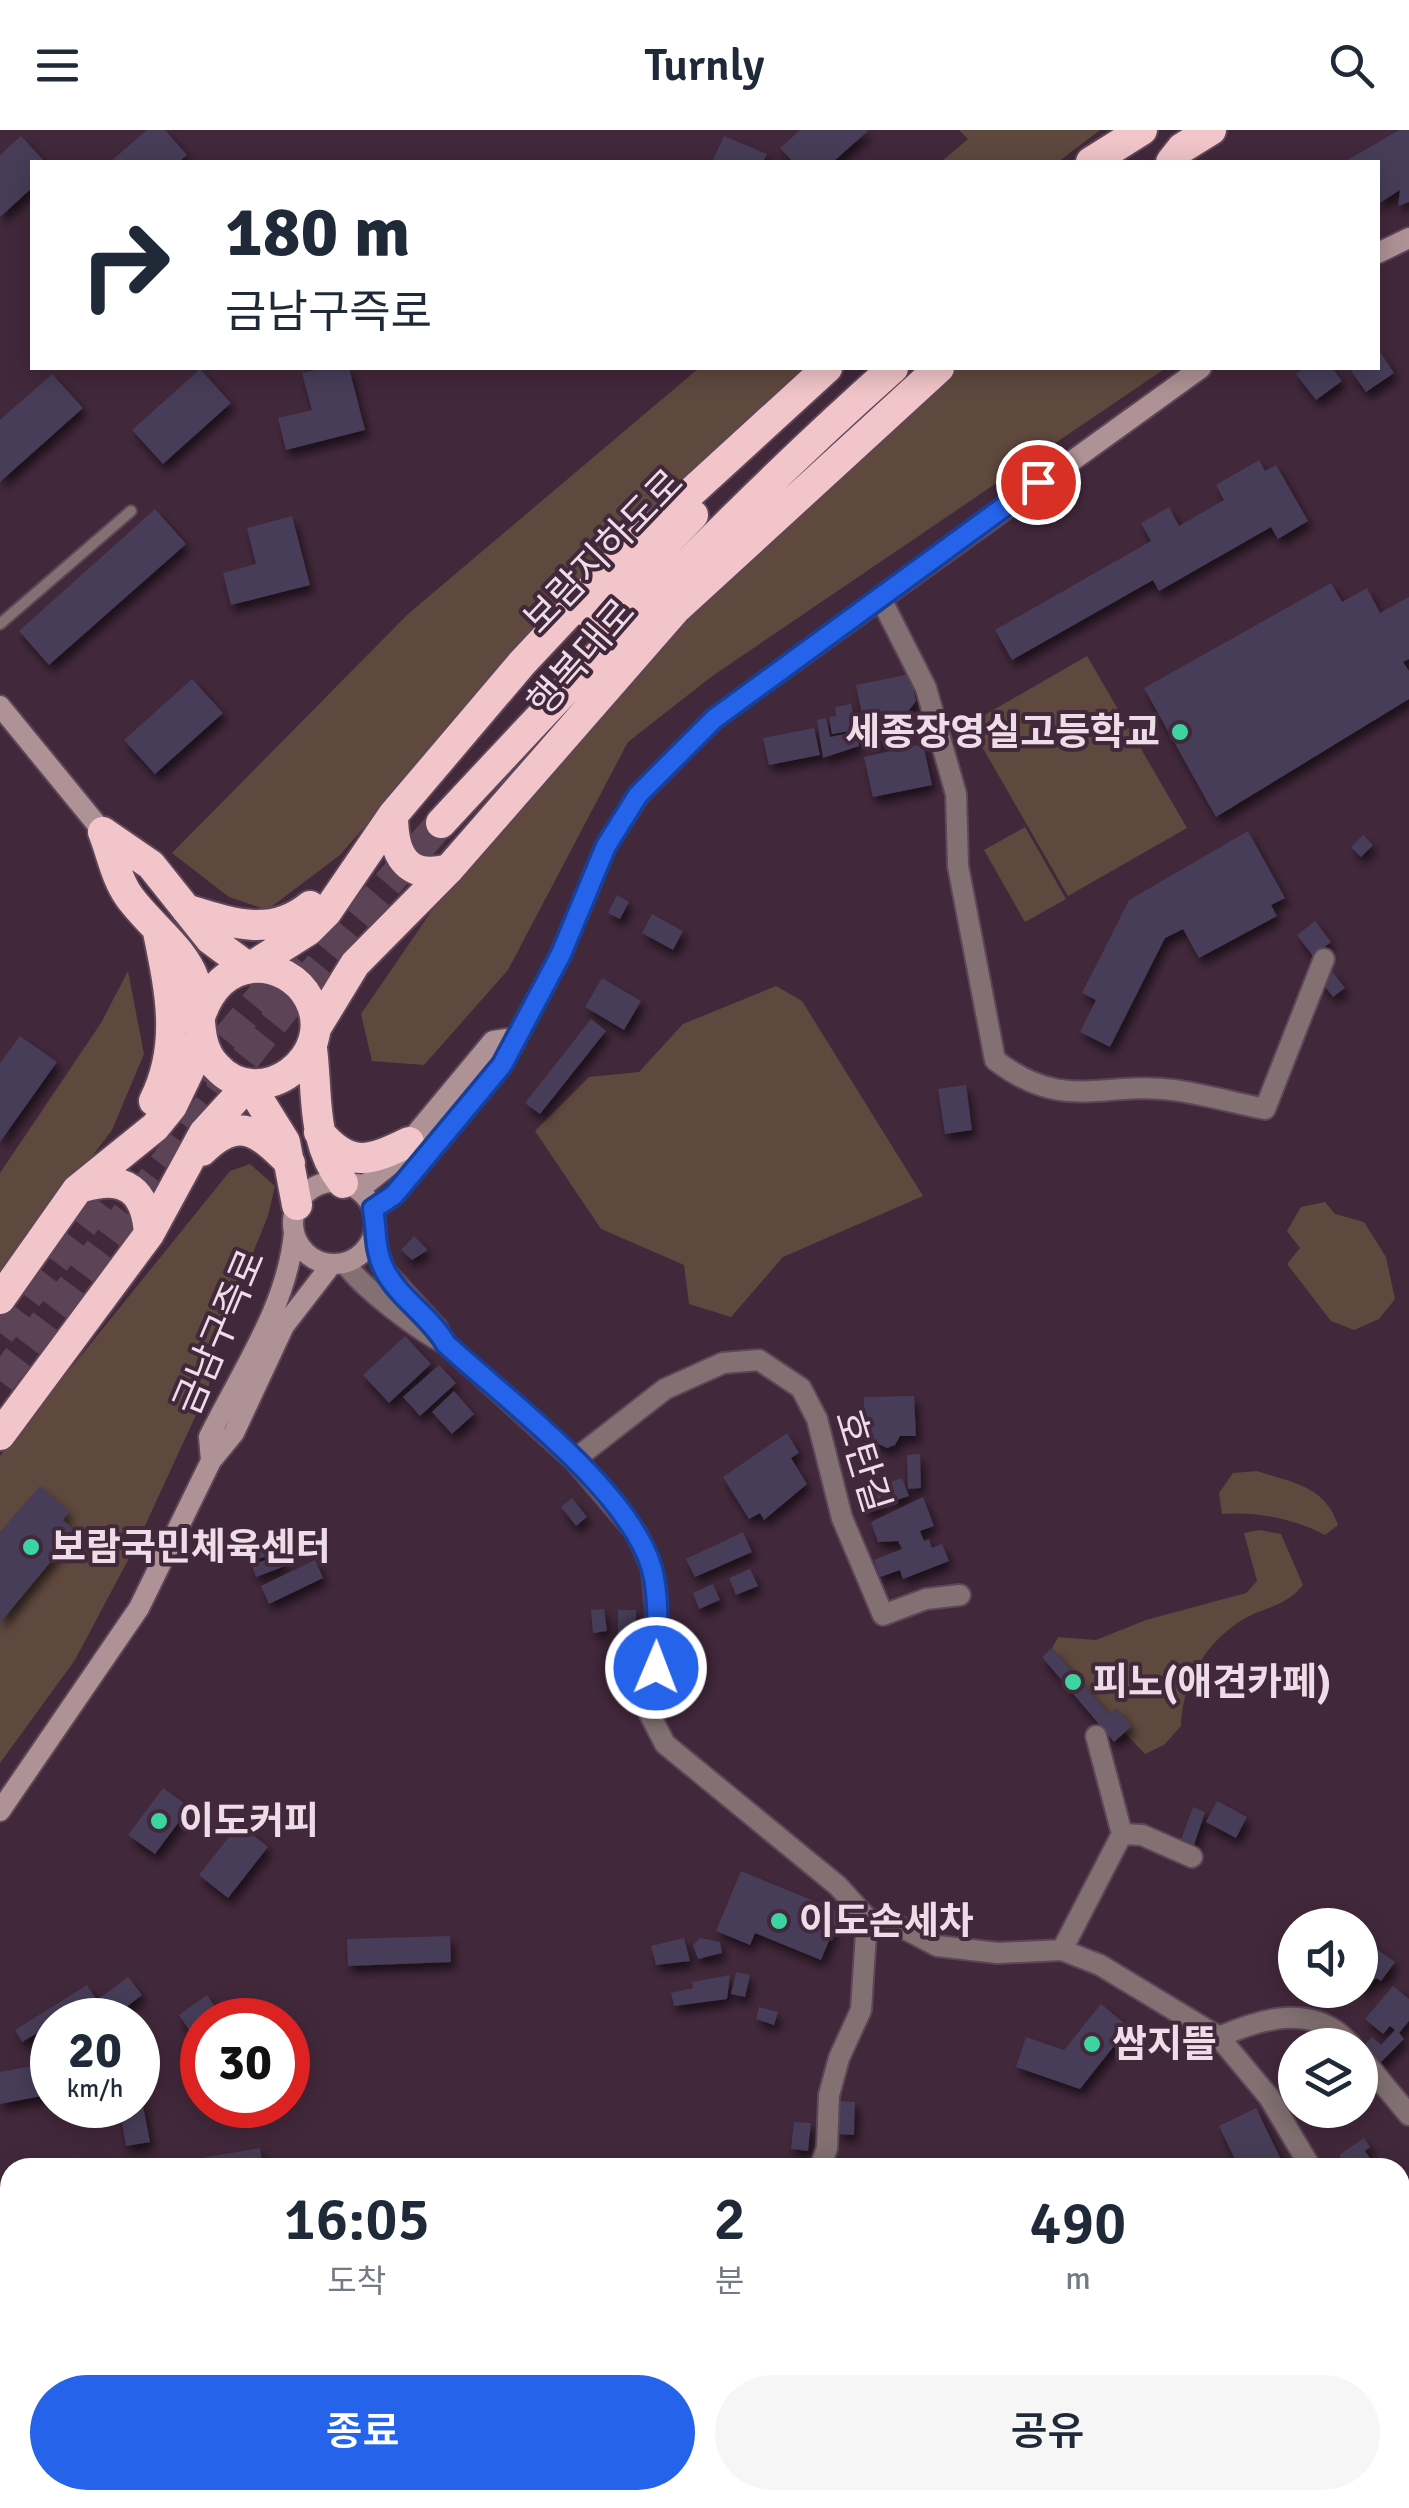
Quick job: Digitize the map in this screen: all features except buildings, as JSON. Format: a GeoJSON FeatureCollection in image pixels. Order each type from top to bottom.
{"type":"FeatureCollection","features":[{"type":"Feature","properties":{"kind":"highway"},"geometry":{"type":"LineString","coordinates":[[1094,160],[1143,130]]}},
{"type":"Feature","properties":{"kind":"highway"},"geometry":{"type":"LineString","coordinates":[[1106,160],[1143,130]]}},
{"type":"Feature","properties":{"kind":"highway"},"geometry":{"type":"LineString","coordinates":[[1171,158],[1211,130]]}},
{"type":"Feature","properties":{"kind":"highway","name":"행복대로"},"geometry":{"type":"LineString","coordinates":[[249,968],[309,930],[326,913],[388,821],[522,663],[627,550],[824,370]]}},
{"type":"Feature","properties":{"kind":"highway","name":"보람지하도로"},"geometry":{"type":"LineString","coordinates":[[846,370],[626,583],[432,811],[758,491],[891,370]]}},
{"type":"Feature","properties":{"kind":"highway","name":"행복대로"},"geometry":{"type":"LineString","coordinates":[[314,1038],[355,964],[449,869],[676,609],[937,370]]}},
{"type":"Feature","properties":{"kind":"highway"},"geometry":{"type":"LineString","coordinates":[[388,821],[393,846],[410,866],[431,874],[449,869]]}},
{"type":"Feature","properties":{"kind":"highway"},"geometry":{"type":"LineString","coordinates":[[186,909],[230,923],[266,927],[293,920],[323,896],[388,821]]}},
{"type":"Feature","properties":{"kind":"highway"},"geometry":{"type":"LineString","coordinates":[[103,832],[152,865],[210,939],[249,968],[289,976],[304,990],[314,1038],[317,1130],[330,1166],[343,1183]]}},
{"type":"Feature","properties":{"kind":"highway"},"geometry":{"type":"LineString","coordinates":[[77,1190],[154,1127],[172,1106],[197,1054],[200,1027],[194,978],[126,892],[103,832]]}},
{"type":"Feature","properties":{"kind":"highway"},"geometry":{"type":"LineString","coordinates":[[0,1299],[105,1152],[144,1118],[167,1074],[172,1003],[158,931]]}},
{"type":"Feature","properties":{"kind":"highway"},"geometry":{"type":"LineString","coordinates":[[249,968],[217,985],[200,1027],[217,1068],[249,1084],[286,1142],[295,1218]]}},
{"type":"Feature","properties":{"kind":"highway"},"geometry":{"type":"LineString","coordinates":[[0,1435],[149,1234],[204,1133],[249,1084],[287,1076],[314,1038]]}},
{"type":"Feature","properties":{"kind":"highway"},"geometry":{"type":"LineString","coordinates":[[182,1171],[214,1139],[236,1129],[261,1134],[290,1163]]}},
{"type":"Feature","properties":{"kind":"highway"},"geometry":{"type":"LineString","coordinates":[[317,1130],[334,1150],[350,1158],[377,1157],[410,1142]]}},
{"type":"Feature","properties":{"kind":"highway"},"geometry":{"type":"LineString","coordinates":[[77,1190],[104,1181],[127,1186],[147,1206],[149,1234]]}},
{"type":"Feature","properties":{"kind":"main road"},"geometry":{"type":"LineString","coordinates":[[1380,252],[1409,238]]}},
{"type":"Feature","properties":{"kind":"main road"},"geometry":{"type":"LineString","coordinates":[[373,1209],[394,1195],[502,1065],[561,954],[606,846],[638,795],[714,719],[1198,370]]}},
{"type":"Feature","properties":{"kind":"main road"},"geometry":{"type":"LineString","coordinates":[[0,706],[103,832]]}},
{"type":"Feature","properties":{"kind":"main road"},"geometry":{"type":"LineString","coordinates":[[343,1183],[366,1197],[373,1209],[373,1236],[367,1248],[338,1264],[307,1254],[295,1218],[316,1186],[343,1183],[364,1185],[390,1166],[493,1042],[513,1038]]}},
{"type":"Feature","properties":{"kind":"main road","name":"금남구즉로"},"geometry":{"type":"LineString","coordinates":[[211,1461],[209,1436],[291,1269],[295,1218]]}},
{"type":"Feature","properties":{"kind":"main road","name":"금남구즉로"},"geometry":{"type":"LineString","coordinates":[[0,1812],[139,1608],[211,1461],[234,1433],[284,1326],[338,1264]]}},
{"type":"Feature","properties":{"kind":"street"},"geometry":{"type":"LineString","coordinates":[[880,599],[926,688],[956,794],[958,866],[995,1060],[1021,1080],[1068,1092],[1170,1090],[1264,1109],[1324,960]]}},
{"type":"Feature","properties":{"kind":"street"},"geometry":{"type":"LineString","coordinates":[[373,1236],[384,1270],[446,1344],[574,1460],[637,1534],[652,1569],[656,1668],[649,1712],[665,1744],[838,1886],[868,1918],[901,1927],[937,1946],[998,1952],[1062,1950],[1100,1965],[1219,2038],[1269,2097],[1305,2158]]}},
{"type":"Feature","properties":{"kind":"street"},"geometry":{"type":"LineString","coordinates":[[338,1264],[425,1334],[446,1344]]}},
{"type":"Feature","properties":{"kind":"street","name":"호탄길"},"geometry":{"type":"LineString","coordinates":[[574,1460],[665,1389],[723,1363],[759,1360],[801,1388],[816,1419],[842,1518],[882,1615],[926,1599],[960,1594]]}},
{"type":"Feature","properties":{"kind":"street"},"geometry":{"type":"LineString","coordinates":[[1062,1950],[1122,1834],[1096,1736]]}},
{"type":"Feature","properties":{"kind":"street"},"geometry":{"type":"LineString","coordinates":[[1122,1834],[1142,1835],[1192,1856]]}},
{"type":"Feature","properties":{"kind":"street"},"geometry":{"type":"LineString","coordinates":[[824,2158],[829,2095],[839,2058],[862,2010],[868,1918]]}},
{"type":"Feature","properties":{"kind":"street"},"geometry":{"type":"LineString","coordinates":[[1219,2038],[1256,2021],[1294,2015],[1326,2028]]}},
{"type":"Feature","properties":{"kind":"street"},"geometry":{"type":"LineString","coordinates":[[1378,2078],[1409,2115]]}},
{"type":"Feature","properties":{"kind":"lane"},"geometry":{"type":"LineString","coordinates":[[0,624],[131,511]]}},
{"type":"Feature","properties":{"kind":"shaded area"},"geometry":{"type":"Polygon","coordinates":[[[959,130],[1100,130],[1061,160],[943,160],[968,139],[959,130]]]}},
{"type":"Feature","properties":{"kind":"shaded area"},"geometry":{"type":"Polygon","coordinates":[[[697,370],[802,370],[689,472],[558,605],[340,855],[267,910],[229,897],[172,853],[408,614],[697,370]]]}},
{"type":"Feature","properties":{"kind":"shaded area"},"geometry":{"type":"Polygon","coordinates":[[[951,370],[1163,370],[711,677],[628,742],[508,970],[424,1065],[372,1061],[361,1014],[435,906],[670,627],[951,370]]]}},
{"type":"Feature","properties":{"kind":"shaded area"},"geometry":{"type":"Polygon","coordinates":[[[1087,656],[1187,828],[1068,896],[969,724],[1087,656]]]}},
{"type":"Feature","properties":{"kind":"shaded area"},"geometry":{"type":"Polygon","coordinates":[[[1025,827],[1066,899],[1025,922],[984,850],[1025,827]]]}},
{"type":"Feature","properties":{"kind":"shaded area"},"geometry":{"type":"Polygon","coordinates":[[[128,971],[144,1054],[112,1130],[0,1277],[0,1173],[101,1023],[128,971]]]}},
{"type":"Feature","properties":{"kind":"shaded area"},"geometry":{"type":"Polygon","coordinates":[[[776,986],[802,1001],[923,1196],[783,1257],[731,1317],[689,1304],[684,1265],[601,1229],[535,1131],[589,1077],[639,1072],[683,1024],[776,986]]]}},
{"type":"Feature","properties":{"kind":"shaded area"},"geometry":{"type":"Polygon","coordinates":[[[250,1164],[275,1186],[268,1216],[219,1336],[208,1389],[137,1543],[75,1660],[0,1763],[0,1456],[230,1171],[250,1164]]]}},
{"type":"Feature","properties":{"kind":"shaded area"},"geometry":{"type":"Polygon","coordinates":[[[1325,1202],[1335,1214],[1364,1222],[1386,1257],[1395,1299],[1379,1319],[1354,1330],[1331,1321],[1287,1264],[1300,1248],[1287,1231],[1301,1207],[1325,1202]]]}},
{"type":"Feature","properties":{"kind":"shaded area"},"geometry":{"type":"Polygon","coordinates":[[[1257,1471],[1316,1494],[1338,1525],[1325,1535],[1275,1517],[1222,1514],[1219,1493],[1233,1473],[1257,1471]]]}},
{"type":"Feature","properties":{"kind":"shaded area"},"geometry":{"type":"Polygon","coordinates":[[[1259,1530],[1281,1534],[1303,1585],[1281,1602],[1242,1620],[1217,1640],[1191,1680],[1181,1726],[1164,1745],[1145,1754],[1125,1733],[1132,1726],[1117,1709],[1109,1714],[1052,1648],[1058,1637],[1096,1640],[1146,1620],[1246,1593],[1257,1581],[1244,1533],[1259,1530]]]}},
{"type":"Feature","properties":{"kind":"tunnel"},"geometry":{"type":"LineString","coordinates":[[0,1381],[270,1027],[441,823]]}},
{"type":"Feature","properties":{"kind":"tunnel"},"geometry":{"type":"LineString","coordinates":[[197,1075],[294,956]]}},
{"type":"Feature","properties":{"kind":"tunnel"},"geometry":{"type":"LineString","coordinates":[[0,1333],[127,1167]]}},
{"type":"Feature","properties":{"kind":"place","name":"세종장영실고등학교"},"geometry":{"type":"Point","coordinates":[1180,732]}},
{"type":"Feature","properties":{"kind":"place","name":"보람국민체육센터"},"geometry":{"type":"Point","coordinates":[31,1547]}},
{"type":"Feature","properties":{"kind":"place","name":"피노(애견카페)"},"geometry":{"type":"Point","coordinates":[1073,1682]}},
{"type":"Feature","properties":{"kind":"place","name":"이도커피"},"geometry":{"type":"Point","coordinates":[159,1821]}},
{"type":"Feature","properties":{"kind":"place","name":"이도손세차"},"geometry":{"type":"Point","coordinates":[779,1921]}},
{"type":"Feature","properties":{"kind":"place","name":"쌈지뜰"},"geometry":{"type":"Point","coordinates":[1092,2044]}},
{"type":"Feature","properties":{"kind":"route"},"geometry":{"type":"LineString","coordinates":[[656,1668],[657,1618],[652,1569],[637,1534],[599,1485],[446,1344],[437,1328],[402,1293],[384,1270],[373,1236],[373,1209],[394,1195],[502,1065],[561,954],[606,846],[638,795],[676,753],[714,719],[1038,482]]}}]}
